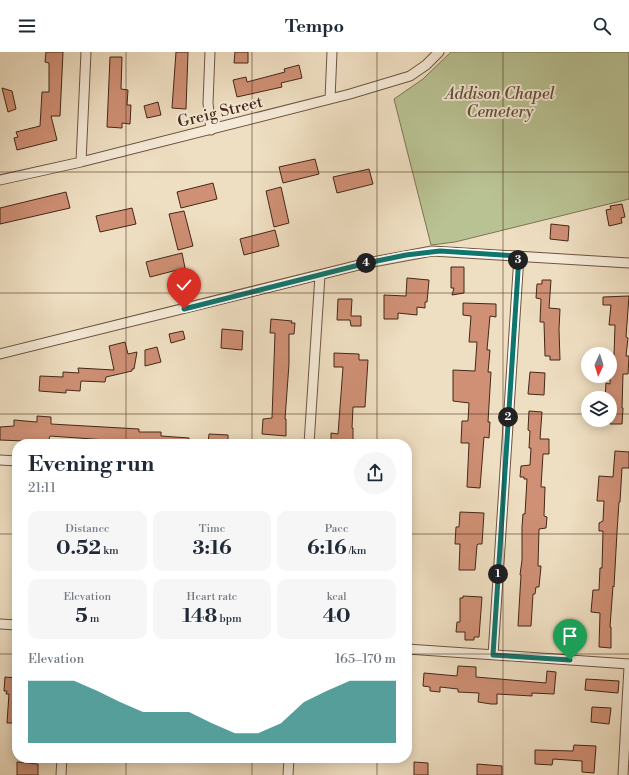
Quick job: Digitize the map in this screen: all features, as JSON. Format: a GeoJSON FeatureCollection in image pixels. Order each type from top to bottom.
{"type":"FeatureCollection","features":[{"type":"Feature","properties":{"kind":"street"},"geometry":{"type":"LineString","coordinates":[[80,162],[86,52]]}},
{"type":"Feature","properties":{"kind":"street"},"geometry":{"type":"LineString","coordinates":[[210,52],[208,103],[212,130]]}},
{"type":"Feature","properties":{"kind":"street"},"geometry":{"type":"LineString","coordinates":[[330,99],[332,52]]}},
{"type":"Feature","properties":{"kind":"street","name":"Greig Street"},"geometry":{"type":"LineString","coordinates":[[0,180],[212,130],[350,94],[410,76],[426,65],[439,52]]}},
{"type":"Feature","properties":{"kind":"street"},"geometry":{"type":"LineString","coordinates":[[0,354],[367,263],[432,251],[629,263]]}},
{"type":"Feature","properties":{"kind":"street"},"geometry":{"type":"LineString","coordinates":[[493,655],[519,256]]}},
{"type":"Feature","properties":{"kind":"street"},"geometry":{"type":"LineString","coordinates":[[309,439],[320,275]]}},
{"type":"Feature","properties":{"kind":"street"},"geometry":{"type":"LineString","coordinates":[[0,460],[12,461]]}},
{"type":"Feature","properties":{"kind":"street"},"geometry":{"type":"LineString","coordinates":[[0,624],[12,625]]}},
{"type":"Feature","properties":{"kind":"street"},"geometry":{"type":"LineString","coordinates":[[412,649],[629,666],[623,775]]}},
{"type":"Feature","properties":{"kind":"street"},"geometry":{"type":"LineString","coordinates":[[61,775],[62,763]]}},
{"type":"Feature","properties":{"kind":"street"},"geometry":{"type":"LineString","coordinates":[[288,775],[289,763]]}},
{"type":"Feature","properties":{"kind":"green space","name":"Addison Chapel Cemetery"},"geometry":{"type":"Polygon","coordinates":[[[451,52],[629,52],[629,199],[455,242],[431,245],[394,99],[423,79],[451,52]]]}},
{"type":"Feature","properties":{"kind":"building"},"geometry":{"type":"Polygon","coordinates":[[[46,52],[63,52],[60,116],[51,116],[57,140],[17,150],[14,138],[18,137],[16,132],[40,126],[42,92],[49,92],[49,63],[45,62],[46,52]]]}},
{"type":"Feature","properties":{"kind":"building"},"geometry":{"type":"Polygon","coordinates":[[[176,52],[188,52],[186,109],[172,108],[176,52]]]}},
{"type":"Feature","properties":{"kind":"building"},"geometry":{"type":"Polygon","coordinates":[[[235,52],[248,52],[248,63],[234,63],[235,52]]]}},
{"type":"Feature","properties":{"kind":"building"},"geometry":{"type":"Polygon","coordinates":[[[110,57],[122,57],[121,89],[128,90],[127,105],[131,105],[130,124],[122,123],[122,128],[107,127],[110,57]]]}},
{"type":"Feature","properties":{"kind":"building"},"geometry":{"type":"Polygon","coordinates":[[[299,65],[302,78],[281,83],[282,87],[237,97],[233,80],[246,77],[247,82],[285,72],[284,69],[299,65]]]}},
{"type":"Feature","properties":{"kind":"building"},"geometry":{"type":"Polygon","coordinates":[[[2,88],[12,91],[16,109],[8,112],[2,88]]]}},
{"type":"Feature","properties":{"kind":"building"},"geometry":{"type":"Polygon","coordinates":[[[158,102],[161,115],[147,118],[144,106],[158,102]]]}},
{"type":"Feature","properties":{"kind":"building"},"geometry":{"type":"Polygon","coordinates":[[[315,159],[319,174],[283,183],[279,167],[315,159]]]}},
{"type":"Feature","properties":{"kind":"building"},"geometry":{"type":"Polygon","coordinates":[[[369,169],[373,184],[337,193],[333,177],[369,169]]]}},
{"type":"Feature","properties":{"kind":"building"},"geometry":{"type":"Polygon","coordinates":[[[213,183],[217,199],[181,208],[177,192],[213,183]]]}},
{"type":"Feature","properties":{"kind":"building"},"geometry":{"type":"Polygon","coordinates":[[[281,187],[289,223],[274,227],[266,191],[281,187]]]}},
{"type":"Feature","properties":{"kind":"building"},"geometry":{"type":"Polygon","coordinates":[[[66,192],[70,208],[0,224],[0,208],[66,192]]]}},
{"type":"Feature","properties":{"kind":"building"},"geometry":{"type":"Polygon","coordinates":[[[622,204],[625,217],[621,218],[622,223],[609,226],[606,210],[611,209],[610,206],[622,204]]]}},
{"type":"Feature","properties":{"kind":"building"},"geometry":{"type":"Polygon","coordinates":[[[132,208],[136,224],[100,232],[96,216],[132,208]]]}},
{"type":"Feature","properties":{"kind":"building"},"geometry":{"type":"Polygon","coordinates":[[[184,211],[193,246],[178,250],[169,214],[184,211]]]}},
{"type":"Feature","properties":{"kind":"building"},"geometry":{"type":"Polygon","coordinates":[[[551,224],[569,226],[568,241],[550,239],[551,224]]]}},
{"type":"Feature","properties":{"kind":"building"},"geometry":{"type":"Polygon","coordinates":[[[275,230],[279,246],[244,255],[240,239],[275,230]]]}},
{"type":"Feature","properties":{"kind":"building"},"geometry":{"type":"Polygon","coordinates":[[[182,253],[185,268],[150,277],[146,262],[182,253]]]}},
{"type":"Feature","properties":{"kind":"building"},"geometry":{"type":"Polygon","coordinates":[[[451,267],[464,267],[464,293],[452,295],[454,288],[451,288],[451,267]]]}},
{"type":"Feature","properties":{"kind":"building"},"geometry":{"type":"Polygon","coordinates":[[[407,278],[429,280],[425,308],[417,307],[417,315],[398,313],[398,319],[384,319],[384,295],[406,296],[407,278]]]}},
{"type":"Feature","properties":{"kind":"building"},"geometry":{"type":"Polygon","coordinates":[[[542,280],[551,280],[549,308],[560,309],[560,360],[550,360],[550,356],[545,356],[544,322],[540,322],[541,299],[536,298],[537,284],[542,284],[542,280]]]}},
{"type":"Feature","properties":{"kind":"building"},"geometry":{"type":"Polygon","coordinates":[[[629,296],[626,356],[629,356],[628,374],[623,374],[622,424],[617,424],[617,391],[605,391],[606,383],[617,383],[617,347],[614,347],[615,325],[609,325],[611,305],[603,305],[603,297],[629,296]]]}},
{"type":"Feature","properties":{"kind":"building"},"geometry":{"type":"Polygon","coordinates":[[[338,299],[352,299],[351,316],[361,316],[361,326],[351,326],[350,320],[337,320],[338,299]]]}},
{"type":"Feature","properties":{"kind":"building"},"geometry":{"type":"Polygon","coordinates":[[[463,303],[496,304],[496,317],[490,316],[487,350],[490,350],[488,372],[491,372],[488,422],[490,422],[489,438],[484,437],[480,488],[467,487],[469,443],[461,443],[462,421],[468,421],[469,403],[453,401],[453,370],[475,371],[477,342],[469,342],[471,316],[463,315],[463,303]]]}},
{"type":"Feature","properties":{"kind":"building"},"geometry":{"type":"Polygon","coordinates":[[[271,319],[292,321],[291,323],[295,323],[294,334],[289,334],[289,364],[285,419],[286,436],[262,434],[263,419],[272,418],[275,333],[270,333],[271,319]]]}},
{"type":"Feature","properties":{"kind":"building"},"geometry":{"type":"Polygon","coordinates":[[[222,329],[243,331],[242,350],[221,348],[222,329]]]}},
{"type":"Feature","properties":{"kind":"building"},"geometry":{"type":"Polygon","coordinates":[[[183,331],[185,339],[171,343],[169,334],[183,331]]]}},
{"type":"Feature","properties":{"kind":"building"},"geometry":{"type":"Polygon","coordinates":[[[125,342],[128,354],[137,352],[134,369],[132,369],[132,371],[106,377],[105,382],[81,381],[80,391],[66,390],[66,393],[39,391],[40,376],[63,377],[63,372],[79,373],[78,368],[114,370],[109,346],[125,342]]]}},
{"type":"Feature","properties":{"kind":"building"},"geometry":{"type":"Polygon","coordinates":[[[157,347],[161,362],[145,366],[145,350],[157,347]]]}},
{"type":"Feature","properties":{"kind":"building"},"geometry":{"type":"Polygon","coordinates":[[[334,353],[359,354],[359,360],[368,360],[365,407],[353,407],[353,439],[331,439],[331,433],[338,434],[343,367],[334,367],[334,353]]]}},
{"type":"Feature","properties":{"kind":"building"},"geometry":{"type":"Polygon","coordinates":[[[530,372],[545,373],[544,395],[528,394],[530,372]]]}},
{"type":"Feature","properties":{"kind":"building"},"geometry":{"type":"Polygon","coordinates":[[[529,411],[542,412],[540,439],[549,439],[549,454],[543,454],[541,487],[545,487],[544,516],[547,517],[546,528],[539,529],[538,566],[541,566],[539,587],[536,587],[535,594],[533,594],[531,626],[518,626],[522,560],[522,527],[523,514],[525,514],[527,479],[520,477],[521,466],[530,465],[531,448],[529,448],[530,431],[528,430],[529,411]]]}},
{"type":"Feature","properties":{"kind":"building"},"geometry":{"type":"Polygon","coordinates":[[[37,416],[51,417],[51,424],[139,429],[139,432],[161,432],[161,436],[189,439],[92,439],[50,436],[49,439],[0,440],[0,427],[14,426],[14,420],[37,422],[37,416]]]}},
{"type":"Feature","properties":{"kind":"building"},"geometry":{"type":"Polygon","coordinates":[[[209,434],[228,435],[228,439],[208,439],[209,434]]]}},
{"type":"Feature","properties":{"kind":"building"},"geometry":{"type":"Polygon","coordinates":[[[615,451],[629,452],[629,468],[622,468],[610,627],[611,648],[599,647],[600,613],[591,612],[593,590],[599,590],[600,568],[602,568],[603,531],[599,531],[599,523],[603,521],[604,501],[597,501],[599,476],[613,477],[615,451]]]}},
{"type":"Feature","properties":{"kind":"building"},"geometry":{"type":"Polygon","coordinates":[[[460,512],[484,513],[482,544],[477,545],[475,570],[459,570],[460,544],[455,544],[456,527],[459,527],[460,512]]]}},
{"type":"Feature","properties":{"kind":"building"},"geometry":{"type":"Polygon","coordinates":[[[463,596],[482,597],[479,637],[474,637],[474,640],[465,640],[465,632],[456,632],[457,622],[460,622],[460,598],[463,598],[463,596]]]}},
{"type":"Feature","properties":{"kind":"building"},"geometry":{"type":"Polygon","coordinates":[[[458,666],[476,667],[476,677],[546,683],[547,671],[556,672],[554,694],[532,693],[532,696],[497,694],[497,704],[491,704],[478,702],[479,693],[458,692],[458,689],[440,687],[440,692],[430,691],[430,687],[423,686],[424,673],[457,676],[458,666]]]}},
{"type":"Feature","properties":{"kind":"building"},"geometry":{"type":"Polygon","coordinates":[[[5,677],[12,678],[12,723],[7,723],[9,694],[6,694],[7,691],[4,691],[5,677]]]}},
{"type":"Feature","properties":{"kind":"building"},"geometry":{"type":"Polygon","coordinates":[[[586,679],[619,681],[618,693],[585,690],[586,679]]]}},
{"type":"Feature","properties":{"kind":"building"},"geometry":{"type":"Polygon","coordinates":[[[592,707],[611,708],[609,724],[591,722],[592,707]]]}},
{"type":"Feature","properties":{"kind":"building"},"geometry":{"type":"Polygon","coordinates":[[[574,745],[596,746],[594,773],[582,772],[582,761],[553,759],[552,765],[535,764],[535,750],[573,751],[574,745]]]}},
{"type":"Feature","properties":{"kind":"building"},"geometry":{"type":"Polygon","coordinates":[[[414,762],[428,763],[428,775],[414,775],[414,762]]]}},
{"type":"Feature","properties":{"kind":"building"},"geometry":{"type":"Polygon","coordinates":[[[17,763],[38,764],[38,775],[17,775],[17,763]]]}},
{"type":"Feature","properties":{"kind":"building"},"geometry":{"type":"Polygon","coordinates":[[[477,764],[502,766],[502,775],[477,775],[477,764]]]}},
{"type":"Feature","properties":{"kind":"route"},"geometry":{"type":"LineString","coordinates":[[184,309],[367,263],[406,255],[440,251],[519,256],[493,655],[570,660]]}}]}
